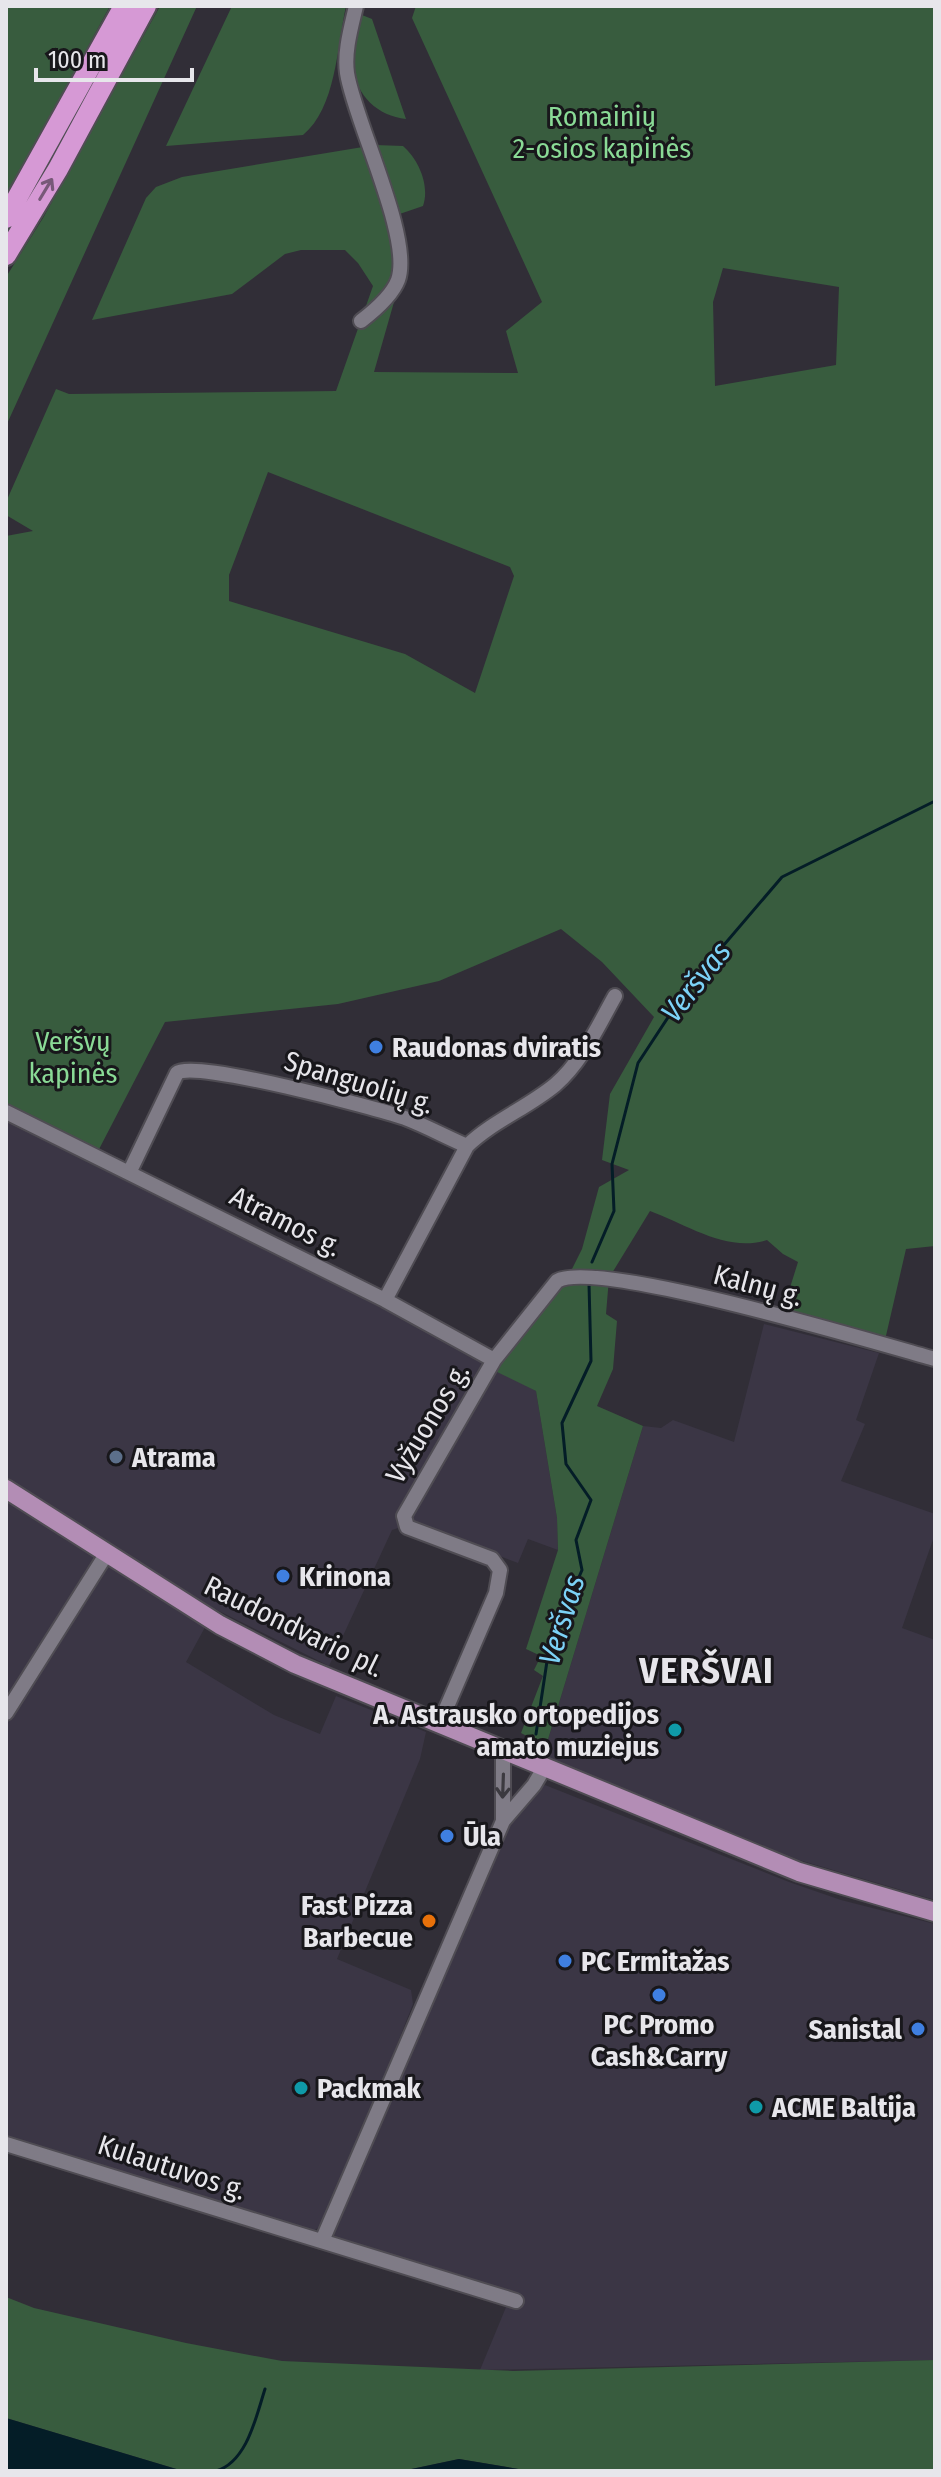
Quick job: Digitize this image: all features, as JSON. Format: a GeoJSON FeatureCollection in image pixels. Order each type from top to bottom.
{"type":"FeatureCollection","features":[{"type":"Feature","properties":{"kind":"highway"},"geometry":{"type":"LineString","coordinates":[[6,218],[124,6]]}},
{"type":"Feature","properties":{"kind":"highway"},"geometry":{"type":"LineString","coordinates":[[6,255],[58,169],[146,6]]}},
{"type":"Feature","properties":{"kind":"main road","name":"Raudondvario pl."},"geometry":{"type":"LineString","coordinates":[[6,1489],[240,1637],[295,1664],[799,1872],[935,1912]]}},
{"type":"Feature","properties":{"kind":"street"},"geometry":{"type":"LineString","coordinates":[[356,6],[347,71],[384,189],[399,259],[398,280],[375,311],[361,321]]}},
{"type":"Feature","properties":{"kind":"street"},"geometry":{"type":"LineString","coordinates":[[385,1300],[467,1146],[482,1131],[555,1084],[580,1057],[615,996]]}},
{"type":"Feature","properties":{"kind":"street","name":"Spanguolių g."},"geometry":{"type":"LineString","coordinates":[[130,1171],[177,1073],[188,1068],[261,1080],[404,1118],[467,1146]]}},
{"type":"Feature","properties":{"kind":"street","name":"Atramos g."},"geometry":{"type":"LineString","coordinates":[[6,1112],[385,1300],[494,1360]]}},
{"type":"Feature","properties":{"kind":"street","name":"Kalnų g."},"geometry":{"type":"LineString","coordinates":[[494,1360],[539,1299],[564,1277],[657,1286],[935,1359]]}},
{"type":"Feature","properties":{"kind":"street","name":"Vyžuonos g."},"geometry":{"type":"LineString","coordinates":[[439,1725],[496,1593],[500,1570],[492,1559],[407,1527],[404,1516],[494,1360]]}},
{"type":"Feature","properties":{"kind":"street"},"geometry":{"type":"LineString","coordinates":[[6,1713],[107,1553]]}},
{"type":"Feature","properties":{"kind":"street"},"geometry":{"type":"LineString","coordinates":[[503,1751],[503,1821]]}},
{"type":"Feature","properties":{"kind":"street"},"geometry":{"type":"LineString","coordinates":[[322,2241],[503,1821],[534,1785],[544,1768]]}},
{"type":"Feature","properties":{"kind":"street","name":"Kulautuvos g."},"geometry":{"type":"LineString","coordinates":[[6,2144],[516,2301]]}},
{"type":"Feature","properties":{"kind":"shaded area"},"geometry":{"type":"Polygon","coordinates":[[[6,1112],[130,1171],[536,1391],[557,1518],[558,1550],[528,1539],[518,1563],[414,1523],[392,1530],[329,1666],[215,1609],[186,1662],[274,1715],[320,1734],[336,1696],[426,1732],[420,1759],[337,1959],[411,1990],[413,2004],[335,2202],[326,2222],[315,2230],[303,2231],[6,2139],[6,1112]]]}},
{"type":"Feature","properties":{"kind":"shaded area"},"geometry":{"type":"Polygon","coordinates":[[[764,1324],[879,1353],[856,1420],[865,1424],[841,1481],[935,1514],[935,1534],[902,1628],[935,1640],[935,1900],[799,1860],[543,1756],[643,1426],[661,1428],[673,1420],[734,1442],[764,1324]]]}},
{"type":"Feature","properties":{"kind":"shaded area"},"geometry":{"type":"Polygon","coordinates":[[[545,1785],[789,1882],[841,1900],[935,1924],[935,2360],[480,2370],[511,2295],[383,2252],[378,2257],[337,2243],[334,2235],[505,1831],[536,1790],[545,1785]]]}},
{"type":"Feature","properties":{"kind":"green space"},"geometry":{"type":"Polygon","coordinates":[[[6,6],[110,6],[6,198],[6,6]]]}},
{"type":"Feature","properties":{"kind":"green space"},"geometry":{"type":"Polygon","coordinates":[[[160,6],[197,6],[6,426],[6,277],[43,218],[160,6]]]}},
{"type":"Feature","properties":{"kind":"green space"},"geometry":{"type":"Polygon","coordinates":[[[232,6],[346,6],[334,76],[322,109],[303,135],[166,146],[232,6]]]}},
{"type":"Feature","properties":{"kind":"green space"},"geometry":{"type":"Polygon","coordinates":[[[416,6],[935,6],[935,1246],[906,1249],[885,1340],[783,1310],[798,1262],[767,1240],[737,1243],[722,1240],[650,1211],[609,1278],[606,1314],[617,1321],[613,1369],[597,1406],[643,1426],[546,1746],[521,1733],[543,1676],[534,1670],[541,1656],[526,1649],[558,1550],[557,1518],[536,1391],[495,1371],[564,1285],[582,1249],[599,1187],[629,1170],[602,1160],[610,1094],[654,1017],[602,962],[561,929],[439,981],[338,1004],[165,1022],[96,1155],[6,1112],[6,536],[33,531],[6,515],[6,502],[56,389],[69,394],[336,391],[373,286],[345,250],[301,250],[285,254],[232,294],[92,320],[146,198],[156,187],[182,177],[375,145],[403,146],[422,174],[425,198],[423,206],[385,219],[395,256],[398,288],[374,372],[518,373],[506,331],[542,302],[412,18],[416,6]],[[723,268],[713,302],[715,386],[836,365],[839,287],[723,268]],[[268,472],[229,575],[229,601],[405,654],[475,693],[514,576],[510,567],[268,472]]]}},
{"type":"Feature","properties":{"kind":"green space"},"geometry":{"type":"Polygon","coordinates":[[[362,15],[372,19],[406,119],[378,109],[359,87],[353,60],[362,15]]]}},
{"type":"Feature","properties":{"kind":"green space"},"geometry":{"type":"Polygon","coordinates":[[[6,2297],[34,2308],[186,2343],[282,2361],[513,2371],[935,2360],[935,2471],[530,2471],[459,2459],[402,2471],[183,2471],[6,2418],[6,2297]]]}},
{"type":"Feature","properties":{"kind":"water"},"geometry":{"type":"Polygon","coordinates":[[[6,2418],[183,2471],[6,2471],[6,2418]]]}},
{"type":"Feature","properties":{"kind":"water"},"geometry":{"type":"Polygon","coordinates":[[[459,2459],[530,2471],[402,2471],[459,2459]]]}},
{"type":"Feature","properties":{"kind":"waterway","name":"Veršvas"},"geometry":{"type":"LineString","coordinates":[[592,1262],[614,1211],[612,1164],[638,1063],[688,987],[782,877],[935,801]]}},
{"type":"Feature","properties":{"kind":"waterway","name":"Veršvas"},"geometry":{"type":"LineString","coordinates":[[536,1734],[549,1648],[582,1570],[576,1540],[591,1500],[566,1464],[562,1423],[591,1361],[589,1284]]}},
{"type":"Feature","properties":{"kind":"waterway","name":"Veršvas"},"geometry":{"type":"LineString","coordinates":[[216,2471],[227,2466],[243,2448],[265,2389]]}},
{"type":"Feature","properties":{"kind":"place","name":"Raudonas dviratis"},"geometry":{"type":"Point","coordinates":[376,1047]}},
{"type":"Feature","properties":{"kind":"place","name":"Atrama"},"geometry":{"type":"Point","coordinates":[116,1457]}},
{"type":"Feature","properties":{"kind":"place","name":"Krinona"},"geometry":{"type":"Point","coordinates":[283,1576]}},
{"type":"Feature","properties":{"kind":"place","name":"A. Astrausko ortopedijos amato muziejus"},"geometry":{"type":"Point","coordinates":[675,1730]}},
{"type":"Feature","properties":{"kind":"place","name":"Ūla"},"geometry":{"type":"Point","coordinates":[447,1836]}},
{"type":"Feature","properties":{"kind":"place","name":"Fast Pizza Barbecue"},"geometry":{"type":"Point","coordinates":[429,1921]}},
{"type":"Feature","properties":{"kind":"place","name":"PC Ermitažas"},"geometry":{"type":"Point","coordinates":[565,1961]}},
{"type":"Feature","properties":{"kind":"place","name":"PC Promo Cash&Carry"},"geometry":{"type":"Point","coordinates":[659,1995]}},
{"type":"Feature","properties":{"kind":"place","name":"Sanistal"},"geometry":{"type":"Point","coordinates":[918,2029]}},
{"type":"Feature","properties":{"kind":"place","name":"Packmak"},"geometry":{"type":"Point","coordinates":[301,2088]}},
{"type":"Feature","properties":{"kind":"place","name":"ACME Baltija"},"geometry":{"type":"Point","coordinates":[756,2107]}},
{"type":"Feature","properties":{"kind":"district","name":"VERŠVAI"},"geometry":{"type":"Point","coordinates":[707,1670]}},
{"type":"Feature","properties":{"kind":"park label","name":"Romainių 2-osios kapinės"},"geometry":{"type":"Point","coordinates":[602,132]}},
{"type":"Feature","properties":{"kind":"park label","name":"Veršvų kapinės"},"geometry":{"type":"Point","coordinates":[73,1057]}}]}
